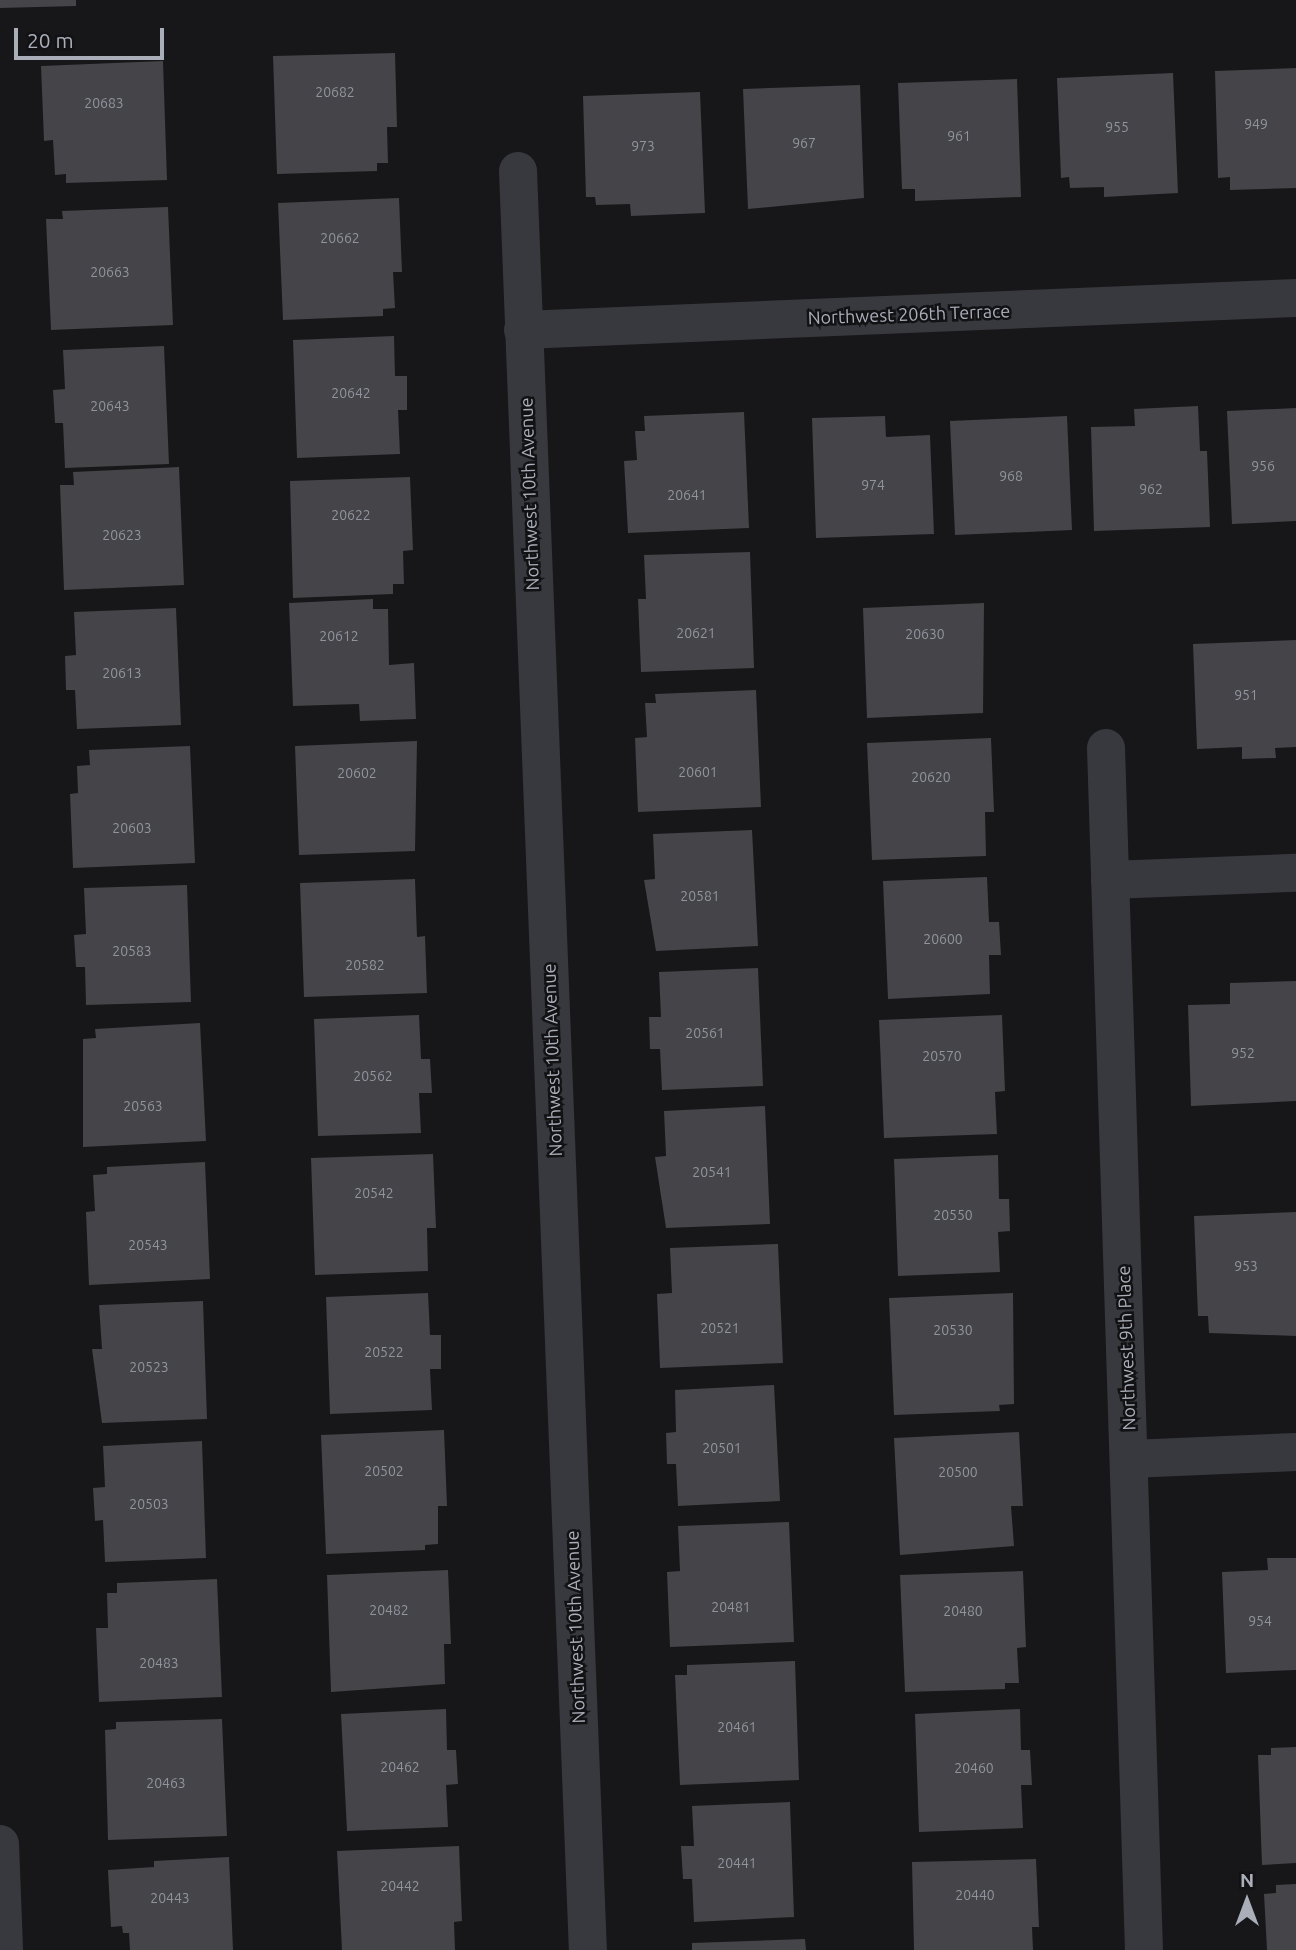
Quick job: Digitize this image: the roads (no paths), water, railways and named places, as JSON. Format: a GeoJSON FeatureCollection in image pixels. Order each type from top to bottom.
{"type":"FeatureCollection","features":[{"type":"Feature","properties":{"kind":"street","name":"Northwest 10th Avenue"},"geometry":{"type":"LineString","coordinates":[[518,171],[588,1950]]}},
{"type":"Feature","properties":{"kind":"street","name":"Northwest 206th Terrace"},"geometry":{"type":"LineString","coordinates":[[523,330],[1296,298]]}},
{"type":"Feature","properties":{"kind":"street","name":"Northwest 9th Place"},"geometry":{"type":"LineString","coordinates":[[1106,748],[1143,1948]]}},
{"type":"Feature","properties":{"kind":"street"},"geometry":{"type":"LineString","coordinates":[[1110,880],[1296,873]]}},
{"type":"Feature","properties":{"kind":"street"},"geometry":{"type":"LineString","coordinates":[[1130,1459],[1296,1452]]}},
{"type":"Feature","properties":{"kind":"street"},"geometry":{"type":"LineString","coordinates":[[0,1844],[4,1950]]}}]}
